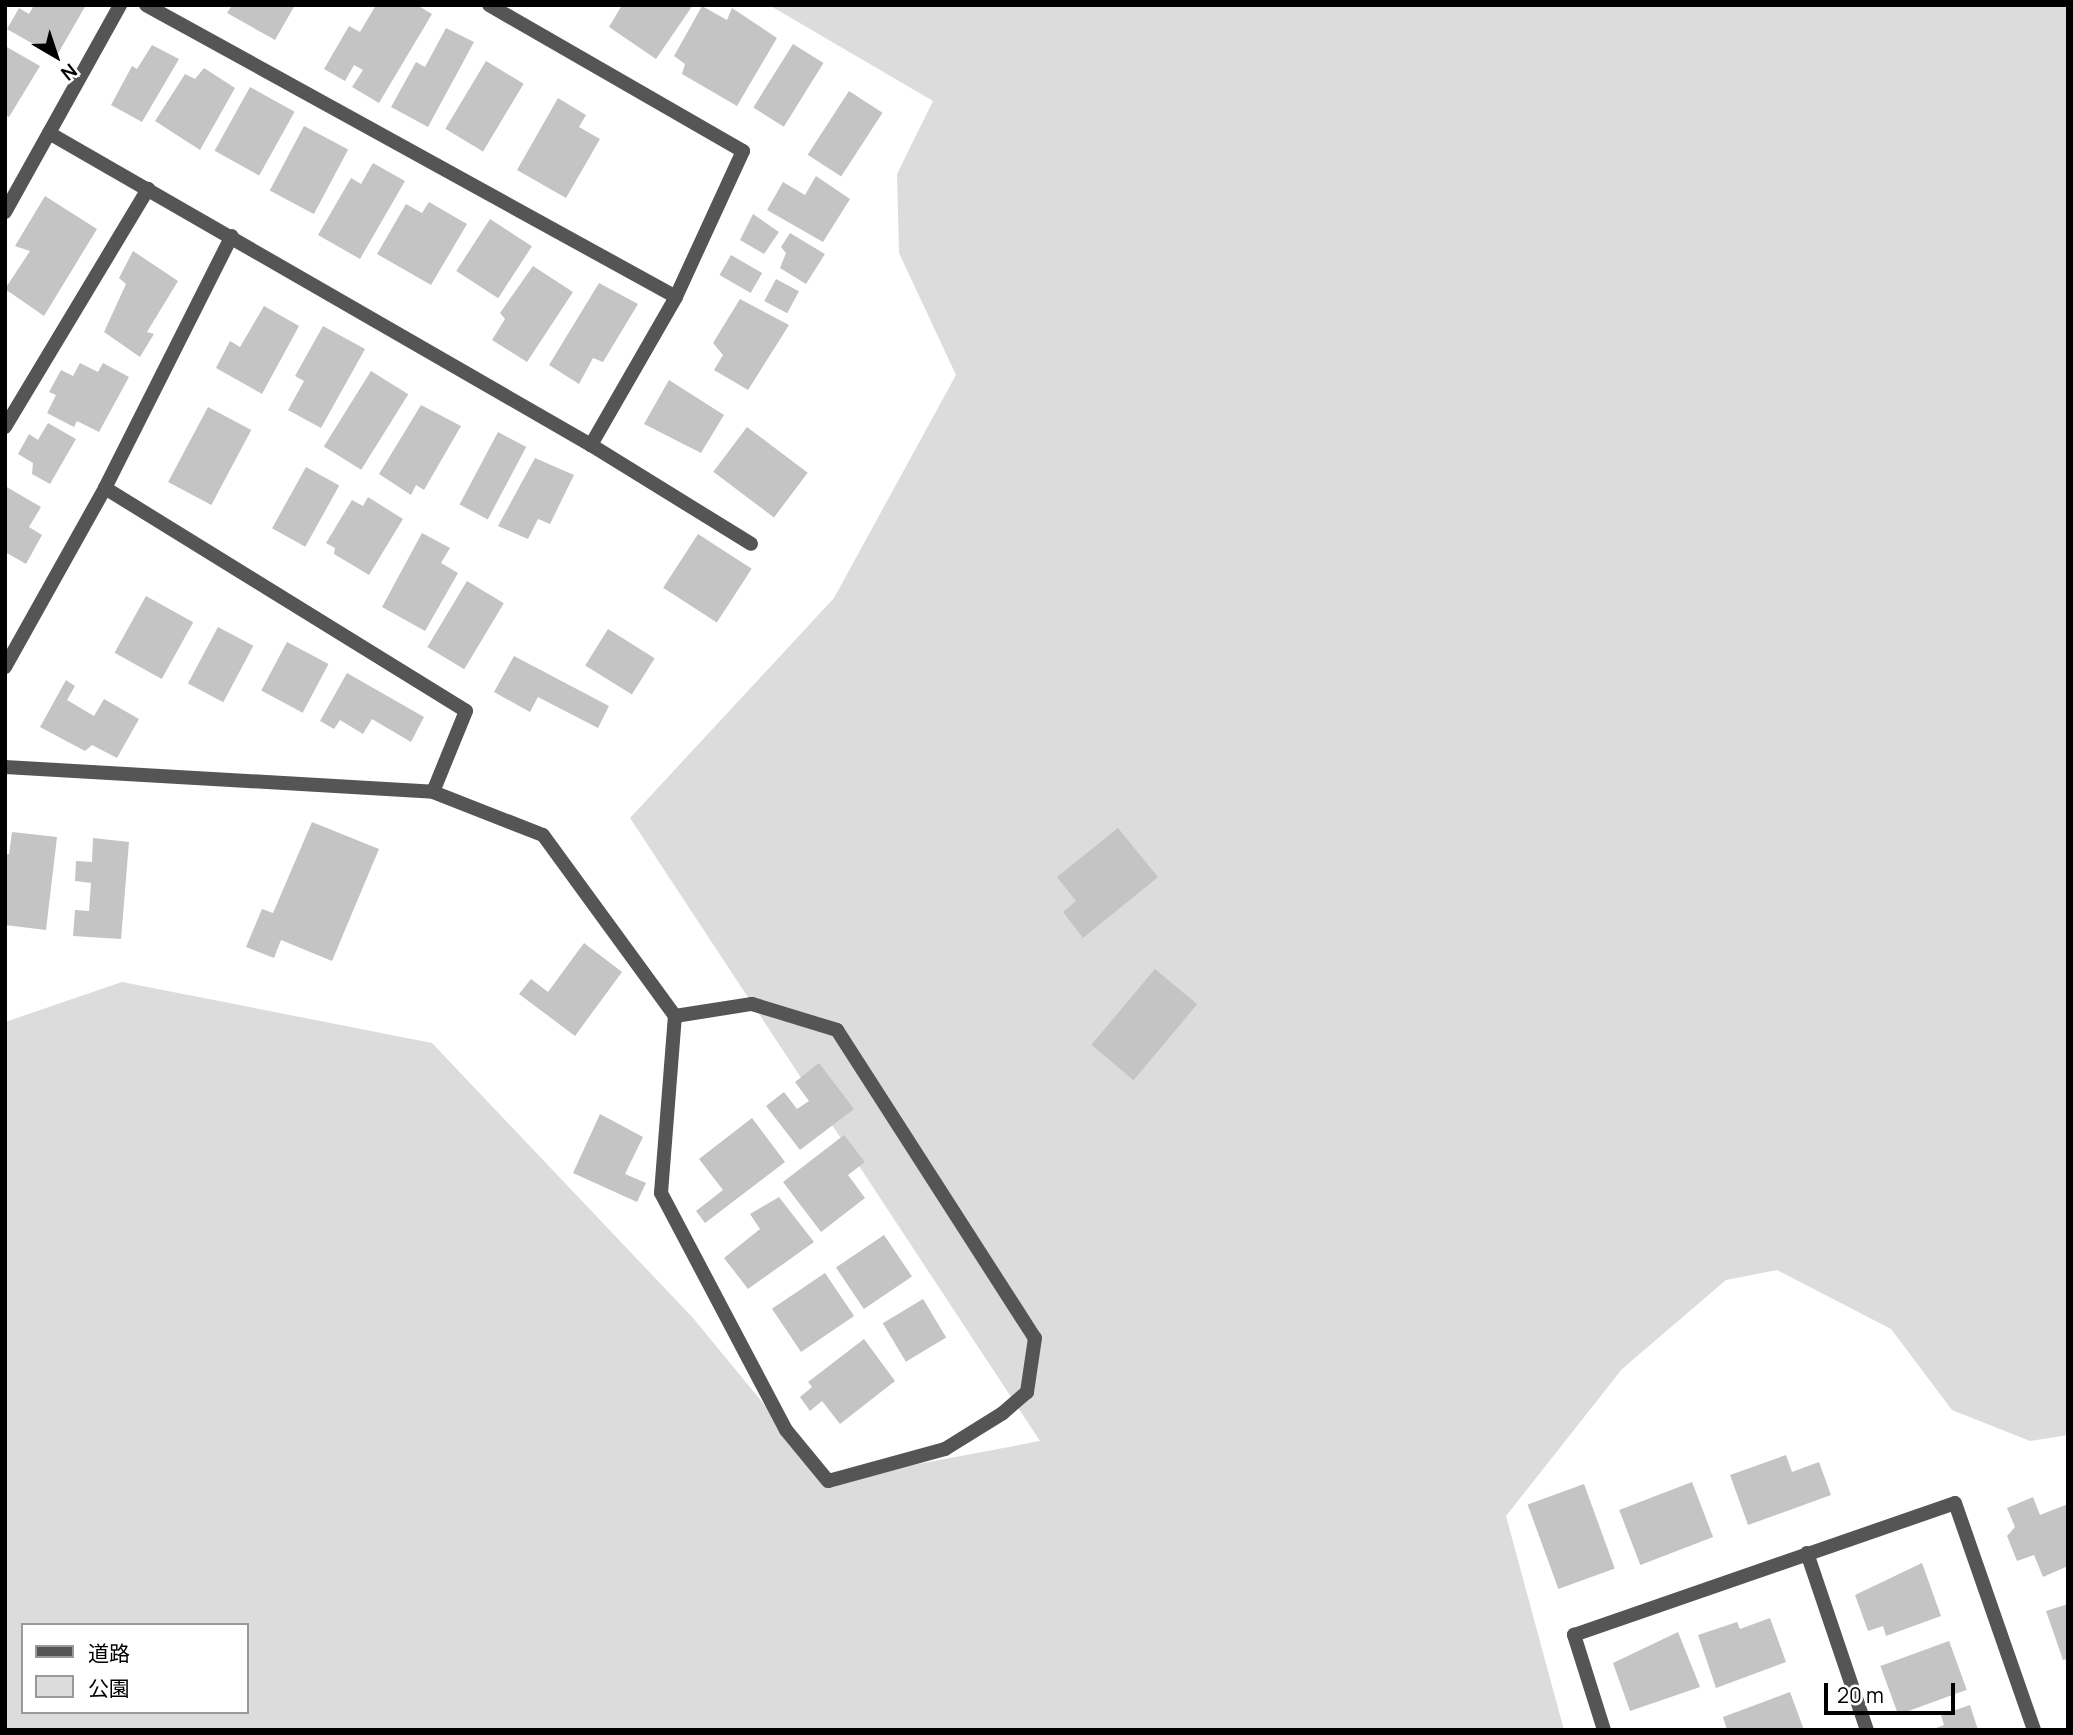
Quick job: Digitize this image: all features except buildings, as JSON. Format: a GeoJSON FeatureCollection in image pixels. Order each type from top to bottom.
{"type":"FeatureCollection","features":[{"type":"Feature","properties":{"kind":"street"},"geometry":{"type":"LineString","coordinates":[[5,212],[120,5]]}},
{"type":"Feature","properties":{"kind":"street"},"geometry":{"type":"LineString","coordinates":[[146,5],[676,297]]}},
{"type":"Feature","properties":{"kind":"street"},"geometry":{"type":"LineString","coordinates":[[489,5],[743,151],[676,297],[591,445]]}},
{"type":"Feature","properties":{"kind":"street"},"geometry":{"type":"LineString","coordinates":[[49,133],[591,445],[751,544]]}},
{"type":"Feature","properties":{"kind":"street"},"geometry":{"type":"LineString","coordinates":[[5,427],[148,189]]}},
{"type":"Feature","properties":{"kind":"street"},"geometry":{"type":"LineString","coordinates":[[5,667],[105,488],[232,236]]}},
{"type":"Feature","properties":{"kind":"street"},"geometry":{"type":"LineString","coordinates":[[105,488],[466,711],[433,792]]}},
{"type":"Feature","properties":{"kind":"street"},"geometry":{"type":"LineString","coordinates":[[5,766],[433,792],[543,835],[675,1016],[661,1193],[786,1430],[828,1481],[945,1449],[1003,1413],[1027,1392],[1035,1338],[837,1030],[752,1004],[675,1016]]}},
{"type":"Feature","properties":{"kind":"street"},"geometry":{"type":"LineString","coordinates":[[1604,1730],[1574,1635],[1955,1503],[2034,1730]]}},
{"type":"Feature","properties":{"kind":"street"},"geometry":{"type":"LineString","coordinates":[[1807,1553],[1867,1730]]}},
{"type":"Feature","properties":{"kind":"green space"},"geometry":{"type":"Polygon","coordinates":[[[769,5],[2068,5],[2068,1435],[2030,1441],[1952,1410],[1891,1329],[1777,1270],[1726,1280],[1622,1369],[1506,1516],[1564,1730],[5,1730],[5,1022],[122,982],[432,1043],[693,1318],[827,1481],[1040,1441],[630,818],[834,598],[956,375],[899,253],[897,174],[933,101],[769,5]]]}}]}
